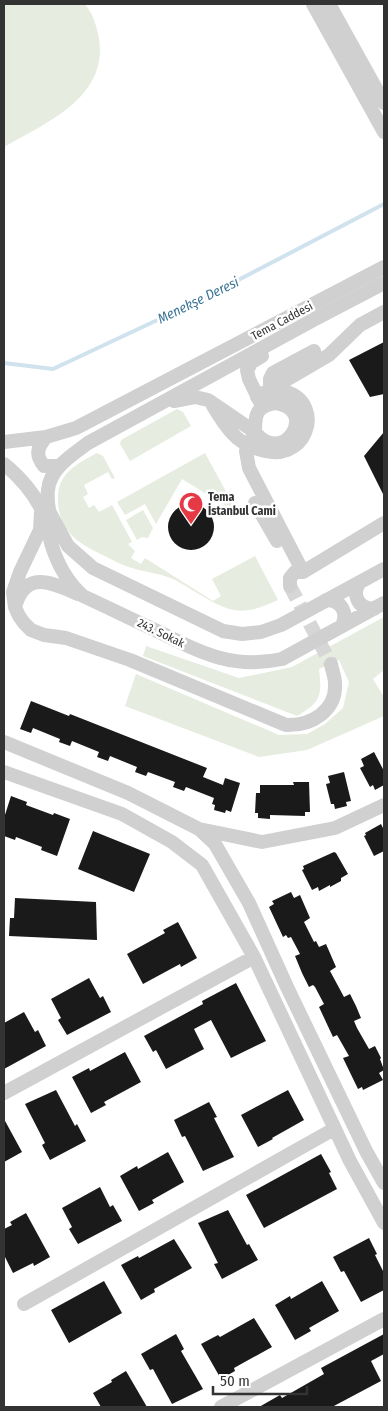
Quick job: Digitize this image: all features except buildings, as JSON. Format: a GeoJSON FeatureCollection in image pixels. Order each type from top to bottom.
{"type":"FeatureCollection","features":[{"type":"Feature","properties":{"kind":"street"},"geometry":{"type":"LineString","coordinates":[[313,4],[384,132]]}},
{"type":"Feature","properties":{"kind":"street"},"geometry":{"type":"LineString","coordinates":[[329,4],[384,103]]}},
{"type":"Feature","properties":{"kind":"street","name":"Tema Caddesi"},"geometry":{"type":"LineString","coordinates":[[4,442],[46,437],[76,428],[384,267]]}},
{"type":"Feature","properties":{"kind":"street"},"geometry":{"type":"LineString","coordinates":[[331,664],[335,684],[332,705],[314,720],[296,726],[286,725],[130,660],[66,638],[44,635],[31,630],[24,623],[15,607],[13,592],[20,572],[40,530],[51,478],[60,466],[88,443],[384,283]]}},
{"type":"Feature","properties":{"kind":"street"},"geometry":{"type":"LineString","coordinates":[[299,572],[249,468],[246,455],[248,445],[255,432],[255,418],[267,396],[282,383],[329,355],[360,325],[384,312]]}},
{"type":"Feature","properties":{"kind":"street"},"geometry":{"type":"LineString","coordinates":[[145,411],[188,397],[201,397],[255,432],[264,441],[274,443],[288,440],[294,431],[295,416],[288,407],[275,403],[267,396],[247,374],[248,366],[256,359],[309,331],[314,327],[315,319]]}},
{"type":"Feature","properties":{"kind":"street"},"geometry":{"type":"LineString","coordinates":[[267,396],[270,378],[273,373],[314,351]]}},
{"type":"Feature","properties":{"kind":"street"},"geometry":{"type":"LineString","coordinates":[[208,400],[232,434],[248,445],[278,453],[293,448],[303,439],[307,424],[306,408],[297,397],[267,396]]}},
{"type":"Feature","properties":{"kind":"street"},"geometry":{"type":"LineString","coordinates":[[46,437],[39,446],[37,453],[40,460],[44,466],[60,466]]}},
{"type":"Feature","properties":{"kind":"street","name":"243. Sokak"},"geometry":{"type":"LineString","coordinates":[[4,455],[25,475],[68,546],[93,568],[223,631],[242,634],[261,632],[281,625],[384,569]]}},
{"type":"Feature","properties":{"kind":"street","name":"243. Sokak"},"geometry":{"type":"LineString","coordinates":[[4,464],[25,485],[45,510],[60,566],[72,586],[83,596],[204,654],[247,663],[264,663],[282,659],[379,606]]}},
{"type":"Feature","properties":{"kind":"street"},"geometry":{"type":"LineString","coordinates":[[255,504],[299,572]]}},
{"type":"Feature","properties":{"kind":"street"},"geometry":{"type":"LineString","coordinates":[[290,586],[290,578],[384,523]]}},
{"type":"Feature","properties":{"kind":"street"},"geometry":{"type":"LineString","coordinates":[[15,607],[23,588],[38,582],[49,582],[83,596]]}},
{"type":"Feature","properties":{"kind":"street"},"geometry":{"type":"LineString","coordinates":[[360,582],[355,591],[357,601],[364,607],[379,606]]}},
{"type":"Feature","properties":{"kind":"street"},"geometry":{"type":"LineString","coordinates":[[326,600],[336,602],[343,609],[345,618],[341,627]]}},
{"type":"Feature","properties":{"kind":"street"},"geometry":{"type":"LineString","coordinates":[[4,742],[128,793],[198,829],[215,844],[249,903],[287,988],[366,1151],[384,1183]]}},
{"type":"Feature","properties":{"kind":"street"},"geometry":{"type":"LineString","coordinates":[[4,772],[122,814],[172,842],[202,865],[254,957],[350,1161],[384,1223]]}},
{"type":"Feature","properties":{"kind":"street"},"geometry":{"type":"LineString","coordinates":[[198,829],[262,842],[335,828],[384,805]]}},
{"type":"Feature","properties":{"kind":"street"},"geometry":{"type":"LineString","coordinates":[[4,1093],[254,957]]}},
{"type":"Feature","properties":{"kind":"street"},"geometry":{"type":"LineString","coordinates":[[24,1304],[334,1128]]}},
{"type":"Feature","properties":{"kind":"street"},"geometry":{"type":"LineString","coordinates":[[222,1407],[384,1319]]}},
{"type":"Feature","properties":{"kind":"shaded area"},"geometry":{"type":"Polygon","coordinates":[[[4,4],[85,4],[97,30],[99,60],[94,77],[84,93],[70,106],[54,118],[4,147],[4,4]]]}},
{"type":"Feature","properties":{"kind":"shaded area"},"geometry":{"type":"Polygon","coordinates":[[[177,409],[183,412],[191,426],[130,461],[120,444],[121,440],[177,409]]]}},
{"type":"Feature","properties":{"kind":"shaded area"},"geometry":{"type":"Polygon","coordinates":[[[97,453],[103,456],[115,478],[112,479],[108,472],[84,485],[88,494],[83,497],[89,508],[94,505],[99,512],[112,505],[132,542],[128,544],[135,551],[131,558],[141,564],[145,558],[213,601],[221,596],[212,579],[255,556],[278,600],[251,610],[240,611],[227,608],[212,601],[173,579],[123,565],[96,552],[73,537],[67,530],[60,513],[58,493],[60,485],[74,466],[97,453]]]}},
{"type":"Feature","properties":{"kind":"shaded area"},"geometry":{"type":"Polygon","coordinates":[[[205,453],[236,510],[234,511],[182,479],[156,524],[145,504],[125,515],[117,502],[205,453]]]}},
{"type":"Feature","properties":{"kind":"shaded area"},"geometry":{"type":"Polygon","coordinates":[[[143,510],[153,528],[148,538],[142,537],[137,540],[126,520],[143,510]]]}},
{"type":"Feature","properties":{"kind":"shaded area"},"geometry":{"type":"Polygon","coordinates":[[[384,617],[384,670],[373,679],[384,697],[384,716],[307,750],[259,757],[125,706],[136,674],[279,735],[307,734],[325,724],[343,708],[349,682],[339,660],[319,669],[320,692],[318,697],[311,707],[297,716],[143,656],[146,646],[239,678],[292,667],[384,617]]]}},
{"type":"Feature","properties":{"kind":"waterway","name":"Menekşe Deresi"},"geometry":{"type":"LineString","coordinates":[[4,363],[53,369],[200,300],[384,204]]}},
{"type":"Feature","properties":{"kind":"tunnel"},"geometry":{"type":"LineString","coordinates":[[290,586],[331,664]]}},
{"type":"Feature","properties":{"kind":"place","name":"Tema İstanbul Cami"},"geometry":{"type":"Point","coordinates":[191,525]}}]}
